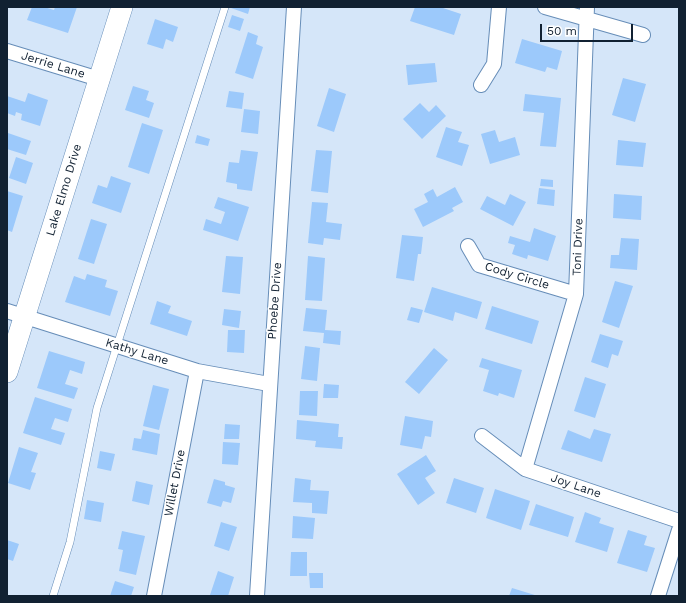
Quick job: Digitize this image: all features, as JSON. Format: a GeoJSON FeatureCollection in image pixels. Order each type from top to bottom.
{"type":"FeatureCollection","features":[{"type":"Feature","properties":{"kind":"street","name":"Lake Elmo Drive"},"geometry":{"type":"LineString","coordinates":[[7,372],[16,314],[99,79],[122,7]]}},
{"type":"Feature","properties":{"kind":"street","name":"Phoebe Drive"},"geometry":{"type":"LineString","coordinates":[[257,596],[269,384],[294,7]]}},
{"type":"Feature","properties":{"kind":"street"},"geometry":{"type":"LineString","coordinates":[[481,85],[494,64],[499,7]]}},
{"type":"Feature","properties":{"kind":"street"},"geometry":{"type":"LineString","coordinates":[[545,7],[587,13],[643,35]]}},
{"type":"Feature","properties":{"kind":"street","name":"Toni Drive"},"geometry":{"type":"LineString","coordinates":[[525,469],[576,294],[587,13]]}},
{"type":"Feature","properties":{"kind":"street","name":"Jerrie Lane"},"geometry":{"type":"LineString","coordinates":[[7,51],[99,79]]}},
{"type":"Feature","properties":{"kind":"street","name":"Cody Circle"},"geometry":{"type":"LineString","coordinates":[[468,246],[479,265],[576,294]]}},
{"type":"Feature","properties":{"kind":"street","name":"Kathy Lane"},"geometry":{"type":"LineString","coordinates":[[16,314],[197,371],[269,384]]}},
{"type":"Feature","properties":{"kind":"street","name":"Willet Drive"},"geometry":{"type":"LineString","coordinates":[[154,596],[197,371]]}},
{"type":"Feature","properties":{"kind":"street","name":"Joy Lane"},"geometry":{"type":"LineString","coordinates":[[482,436],[525,469],[679,521]]}},
{"type":"Feature","properties":{"kind":"street"},"geometry":{"type":"LineString","coordinates":[[658,596],[679,530]]}},
{"type":"Feature","properties":{"kind":"lane"},"geometry":{"type":"LineString","coordinates":[[53,596],[70,542],[97,408],[225,7]]}},
{"type":"Feature","properties":{"kind":"building"},"geometry":{"type":"Polygon","coordinates":[[[32,7],[44,7],[54,10],[55,7],[77,7],[68,33],[27,20],[32,7]]]}},
{"type":"Feature","properties":{"kind":"building"},"geometry":{"type":"Polygon","coordinates":[[[250,7],[248,14],[231,8],[250,7]]]}},
{"type":"Feature","properties":{"kind":"building"},"geometry":{"type":"Polygon","coordinates":[[[415,7],[440,7],[461,14],[454,35],[410,21],[415,7]]]}},
{"type":"Feature","properties":{"kind":"building"},"geometry":{"type":"Polygon","coordinates":[[[232,15],[244,19],[240,31],[228,27],[232,15]]]}},
{"type":"Feature","properties":{"kind":"building"},"geometry":{"type":"Polygon","coordinates":[[[155,19],[178,27],[173,42],[166,39],[163,49],[147,44],[155,19]]]}},
{"type":"Feature","properties":{"kind":"building"},"geometry":{"type":"Polygon","coordinates":[[[248,32],[258,36],[256,44],[263,47],[253,79],[235,73],[248,32]]]}},
{"type":"Feature","properties":{"kind":"building"},"geometry":{"type":"Polygon","coordinates":[[[522,39],[562,51],[557,70],[547,67],[545,72],[515,63],[522,39]]]}},
{"type":"Feature","properties":{"kind":"building"},"geometry":{"type":"Polygon","coordinates":[[[435,63],[437,82],[408,85],[406,65],[435,63]]]}},
{"type":"Feature","properties":{"kind":"building"},"geometry":{"type":"Polygon","coordinates":[[[623,78],[646,84],[635,122],[612,115],[623,78]]]}},
{"type":"Feature","properties":{"kind":"building"},"geometry":{"type":"Polygon","coordinates":[[[133,86],[149,91],[146,100],[154,103],[149,118],[125,110],[133,86]]]}},
{"type":"Feature","properties":{"kind":"building"},"geometry":{"type":"Polygon","coordinates":[[[329,88],[346,94],[334,132],[317,126],[329,88]]]}},
{"type":"Feature","properties":{"kind":"building"},"geometry":{"type":"Polygon","coordinates":[[[229,91],[244,93],[242,109],[226,107],[229,91]]]}},
{"type":"Feature","properties":{"kind":"building"},"geometry":{"type":"Polygon","coordinates":[[[28,93],[48,100],[40,126],[21,120],[22,114],[16,112],[15,116],[7,113],[7,96],[25,102],[28,93]]]}},
{"type":"Feature","properties":{"kind":"building"},"geometry":{"type":"Polygon","coordinates":[[[525,94],[561,98],[556,147],[540,146],[544,113],[523,111],[525,94]]]}},
{"type":"Feature","properties":{"kind":"building"},"geometry":{"type":"Polygon","coordinates":[[[420,103],[429,112],[436,105],[446,116],[422,139],[403,119],[420,103]]]}},
{"type":"Feature","properties":{"kind":"building"},"geometry":{"type":"Polygon","coordinates":[[[244,109],[260,111],[258,134],[241,132],[244,109]]]}},
{"type":"Feature","properties":{"kind":"building"},"geometry":{"type":"Polygon","coordinates":[[[142,123],[163,130],[149,174],[128,167],[142,123]]]}},
{"type":"Feature","properties":{"kind":"building"},"geometry":{"type":"Polygon","coordinates":[[[446,127],[462,132],[458,142],[469,145],[462,166],[436,157],[446,127]]]}},
{"type":"Feature","properties":{"kind":"building"},"geometry":{"type":"Polygon","coordinates":[[[495,130],[499,142],[515,137],[520,155],[490,164],[481,134],[495,130]]]}},
{"type":"Feature","properties":{"kind":"building"},"geometry":{"type":"Polygon","coordinates":[[[8,133],[31,141],[26,155],[7,149],[8,133]]]}},
{"type":"Feature","properties":{"kind":"building"},"geometry":{"type":"Polygon","coordinates":[[[197,135],[210,139],[208,146],[195,143],[197,135]]]}},
{"type":"Feature","properties":{"kind":"building"},"geometry":{"type":"Polygon","coordinates":[[[618,140],[646,143],[643,167],[616,165],[618,140]]]}},
{"type":"Feature","properties":{"kind":"building"},"geometry":{"type":"Polygon","coordinates":[[[241,150],[258,152],[252,191],[237,189],[237,184],[226,182],[229,162],[239,163],[241,150]]]}},
{"type":"Feature","properties":{"kind":"building"},"geometry":{"type":"Polygon","coordinates":[[[316,150],[332,151],[328,193],[311,191],[316,150]]]}},
{"type":"Feature","properties":{"kind":"building"},"geometry":{"type":"Polygon","coordinates":[[[16,157],[33,163],[26,184],[9,178],[16,157]]]}},
{"type":"Feature","properties":{"kind":"building"},"geometry":{"type":"Polygon","coordinates":[[[111,176],[131,183],[121,213],[92,203],[98,185],[107,188],[111,176]]]}},
{"type":"Feature","properties":{"kind":"building"},"geometry":{"type":"Polygon","coordinates":[[[541,179],[553,180],[553,187],[540,186],[541,179]]]}},
{"type":"Feature","properties":{"kind":"building"},"geometry":{"type":"Polygon","coordinates":[[[455,187],[463,202],[452,208],[454,211],[423,227],[414,209],[428,202],[424,194],[433,189],[437,197],[455,187]]]}},
{"type":"Feature","properties":{"kind":"building"},"geometry":{"type":"Polygon","coordinates":[[[539,188],[555,190],[554,206],[537,204],[539,188]]]}},
{"type":"Feature","properties":{"kind":"building"},"geometry":{"type":"Polygon","coordinates":[[[7,191],[23,196],[12,232],[7,230],[7,191]]]}},
{"type":"Feature","properties":{"kind":"building"},"geometry":{"type":"Polygon","coordinates":[[[510,194],[526,202],[513,226],[480,209],[487,196],[505,205],[510,194]]]}},
{"type":"Feature","properties":{"kind":"building"},"geometry":{"type":"Polygon","coordinates":[[[614,194],[642,196],[641,220],[613,218],[614,194]]]}},
{"type":"Feature","properties":{"kind":"building"},"geometry":{"type":"Polygon","coordinates":[[[218,197],[249,207],[238,241],[203,230],[206,219],[221,224],[225,212],[214,208],[218,197]]]}},
{"type":"Feature","properties":{"kind":"building"},"geometry":{"type":"Polygon","coordinates":[[[312,202],[328,203],[326,222],[342,224],[340,240],[324,238],[323,245],[308,243],[312,202]]]}},
{"type":"Feature","properties":{"kind":"building"},"geometry":{"type":"Polygon","coordinates":[[[91,219],[107,224],[94,264],[78,259],[91,219]]]}},
{"type":"Feature","properties":{"kind":"building"},"geometry":{"type":"Polygon","coordinates":[[[534,228],[556,236],[548,261],[528,255],[527,259],[512,254],[515,245],[508,243],[510,236],[530,242],[534,228]]]}},
{"type":"Feature","properties":{"kind":"building"},"geometry":{"type":"Polygon","coordinates":[[[402,235],[423,237],[421,254],[418,254],[414,281],[396,278],[402,235]]]}},
{"type":"Feature","properties":{"kind":"building"},"geometry":{"type":"Polygon","coordinates":[[[621,238],[639,239],[637,270],[610,268],[611,255],[619,255],[621,238]]]}},
{"type":"Feature","properties":{"kind":"building"},"geometry":{"type":"Polygon","coordinates":[[[226,256],[243,257],[240,294],[222,292],[226,256]]]}},
{"type":"Feature","properties":{"kind":"building"},"geometry":{"type":"Polygon","coordinates":[[[308,256],[325,258],[322,301],[305,300],[308,256]]]}},
{"type":"Feature","properties":{"kind":"building"},"geometry":{"type":"Polygon","coordinates":[[[87,274],[107,280],[105,287],[118,291],[110,316],[65,302],[74,276],[85,280],[87,274]]]}},
{"type":"Feature","properties":{"kind":"building"},"geometry":{"type":"Polygon","coordinates":[[[615,281],[633,286],[619,328],[602,322],[615,281]]]}},
{"type":"Feature","properties":{"kind":"building"},"geometry":{"type":"Polygon","coordinates":[[[432,287],[482,302],[477,319],[455,312],[453,321],[424,312],[432,287]]]}},
{"type":"Feature","properties":{"kind":"building"},"geometry":{"type":"Polygon","coordinates":[[[157,301],[171,306],[168,313],[192,321],[187,336],[150,324],[157,301]]]}},
{"type":"Feature","properties":{"kind":"building"},"geometry":{"type":"Polygon","coordinates":[[[492,306],[539,321],[532,344],[485,329],[492,306]]]}},
{"type":"Feature","properties":{"kind":"building"},"geometry":{"type":"Polygon","coordinates":[[[411,307],[423,310],[419,323],[407,320],[411,307]]]}},
{"type":"Feature","properties":{"kind":"building"},"geometry":{"type":"Polygon","coordinates":[[[306,308],[327,310],[325,330],[341,331],[340,345],[323,343],[324,333],[303,331],[306,308]]]}},
{"type":"Feature","properties":{"kind":"building"},"geometry":{"type":"Polygon","coordinates":[[[224,309],[241,311],[239,328],[222,325],[224,309]]]}},
{"type":"Feature","properties":{"kind":"building"},"geometry":{"type":"Polygon","coordinates":[[[228,330],[245,330],[244,353],[227,352],[228,330]]]}},
{"type":"Feature","properties":{"kind":"building"},"geometry":{"type":"Polygon","coordinates":[[[600,334],[623,341],[618,356],[612,354],[608,368],[591,362],[600,334]]]}},
{"type":"Feature","properties":{"kind":"building"},"geometry":{"type":"Polygon","coordinates":[[[305,346],[320,348],[317,381],[301,379],[305,346]]]}},
{"type":"Feature","properties":{"kind":"building"},"geometry":{"type":"Polygon","coordinates":[[[434,348],[448,360],[419,394],[405,382],[434,348]]]}},
{"type":"Feature","properties":{"kind":"building"},"geometry":{"type":"Polygon","coordinates":[[[49,351],[85,362],[82,374],[70,370],[65,384],[78,388],[74,399],[37,388],[49,351]]]}},
{"type":"Feature","properties":{"kind":"building"},"geometry":{"type":"Polygon","coordinates":[[[482,358],[522,370],[514,398],[499,393],[498,396],[483,391],[489,370],[479,367],[482,358]]]}},
{"type":"Feature","properties":{"kind":"building"},"geometry":{"type":"Polygon","coordinates":[[[585,377],[606,384],[595,418],[574,411],[585,377]]]}},
{"type":"Feature","properties":{"kind":"building"},"geometry":{"type":"Polygon","coordinates":[[[324,384],[339,385],[338,398],[323,398],[324,384]]]}},
{"type":"Feature","properties":{"kind":"building"},"geometry":{"type":"Polygon","coordinates":[[[153,385],[169,389],[159,430],[143,426],[153,385]]]}},
{"type":"Feature","properties":{"kind":"building"},"geometry":{"type":"Polygon","coordinates":[[[300,391],[318,391],[317,416],[299,415],[300,391]]]}},
{"type":"Feature","properties":{"kind":"building"},"geometry":{"type":"Polygon","coordinates":[[[35,397],[72,409],[68,422],[55,418],[51,429],[65,433],[61,445],[23,433],[35,397]]]}},
{"type":"Feature","properties":{"kind":"building"},"geometry":{"type":"Polygon","coordinates":[[[405,416],[433,421],[431,437],[425,436],[422,449],[400,445],[405,416]]]}},
{"type":"Feature","properties":{"kind":"building"},"geometry":{"type":"Polygon","coordinates":[[[297,420],[339,424],[338,437],[343,437],[342,449],[315,447],[316,441],[296,439],[297,420]]]}},
{"type":"Feature","properties":{"kind":"building"},"geometry":{"type":"Polygon","coordinates":[[[225,424],[240,425],[239,439],[224,439],[225,424]]]}},
{"type":"Feature","properties":{"kind":"building"},"geometry":{"type":"Polygon","coordinates":[[[594,429],[611,434],[602,462],[561,449],[568,430],[590,439],[594,429]]]}},
{"type":"Feature","properties":{"kind":"building"},"geometry":{"type":"Polygon","coordinates":[[[143,430],[160,434],[157,455],[132,450],[134,438],[141,439],[143,430]]]}},
{"type":"Feature","properties":{"kind":"building"},"geometry":{"type":"Polygon","coordinates":[[[223,442],[240,443],[238,465],[222,464],[223,442]]]}},
{"type":"Feature","properties":{"kind":"building"},"geometry":{"type":"Polygon","coordinates":[[[19,447],[38,453],[31,472],[36,473],[30,490],[8,483],[19,447]]]}},
{"type":"Feature","properties":{"kind":"building"},"geometry":{"type":"Polygon","coordinates":[[[100,451],[115,454],[111,471],[97,468],[100,451]]]}},
{"type":"Feature","properties":{"kind":"building"},"geometry":{"type":"Polygon","coordinates":[[[426,455],[436,471],[425,478],[435,493],[418,505],[397,474],[426,455]]]}},
{"type":"Feature","properties":{"kind":"building"},"geometry":{"type":"Polygon","coordinates":[[[295,478],[311,480],[310,490],[329,491],[327,514],[312,513],[312,503],[293,502],[295,478]]]}},
{"type":"Feature","properties":{"kind":"building"},"geometry":{"type":"Polygon","coordinates":[[[454,478],[484,488],[476,513],[446,503],[454,478]]]}},
{"type":"Feature","properties":{"kind":"building"},"geometry":{"type":"Polygon","coordinates":[[[214,479],[225,482],[225,485],[235,488],[231,503],[223,501],[221,507],[207,503],[214,479]]]}},
{"type":"Feature","properties":{"kind":"building"},"geometry":{"type":"Polygon","coordinates":[[[136,481],[153,485],[149,505],[132,501],[136,481]]]}},
{"type":"Feature","properties":{"kind":"building"},"geometry":{"type":"Polygon","coordinates":[[[495,489],[530,501],[521,530],[486,518],[495,489]]]}},
{"type":"Feature","properties":{"kind":"building"},"geometry":{"type":"Polygon","coordinates":[[[87,500],[104,503],[101,522],[84,519],[87,500]]]}},
{"type":"Feature","properties":{"kind":"building"},"geometry":{"type":"Polygon","coordinates":[[[536,504],[574,517],[568,537],[529,525],[536,504]]]}},
{"type":"Feature","properties":{"kind":"building"},"geometry":{"type":"Polygon","coordinates":[[[585,512],[601,518],[599,523],[614,528],[607,552],[575,542],[585,512]]]}},
{"type":"Feature","properties":{"kind":"building"},"geometry":{"type":"Polygon","coordinates":[[[293,516],[315,518],[313,539],[292,538],[293,516]]]}},
{"type":"Feature","properties":{"kind":"building"},"geometry":{"type":"Polygon","coordinates":[[[221,522],[237,527],[229,551],[214,546],[221,522]]]}},
{"type":"Feature","properties":{"kind":"building"},"geometry":{"type":"Polygon","coordinates":[[[628,530],[647,536],[644,545],[655,548],[647,572],[617,563],[628,530]]]}},
{"type":"Feature","properties":{"kind":"building"},"geometry":{"type":"Polygon","coordinates":[[[122,531],[145,536],[136,575],[119,571],[123,550],[118,549],[122,531]]]}},
{"type":"Feature","properties":{"kind":"building"},"geometry":{"type":"Polygon","coordinates":[[[7,540],[19,544],[13,561],[7,559],[7,540]]]}},
{"type":"Feature","properties":{"kind":"building"},"geometry":{"type":"Polygon","coordinates":[[[291,552],[307,552],[307,576],[290,576],[291,552]]]}},
{"type":"Feature","properties":{"kind":"building"},"geometry":{"type":"Polygon","coordinates":[[[218,571],[234,577],[228,596],[210,595],[218,571]]]}},
{"type":"Feature","properties":{"kind":"building"},"geometry":{"type":"Polygon","coordinates":[[[309,573],[323,573],[323,588],[310,588],[309,573]]]}},
{"type":"Feature","properties":{"kind":"building"},"geometry":{"type":"Polygon","coordinates":[[[115,581],[134,587],[131,596],[110,596],[115,581]]]}},
{"type":"Feature","properties":{"kind":"building"},"geometry":{"type":"Polygon","coordinates":[[[512,588],[538,596],[509,596],[512,588]]]}}]}
